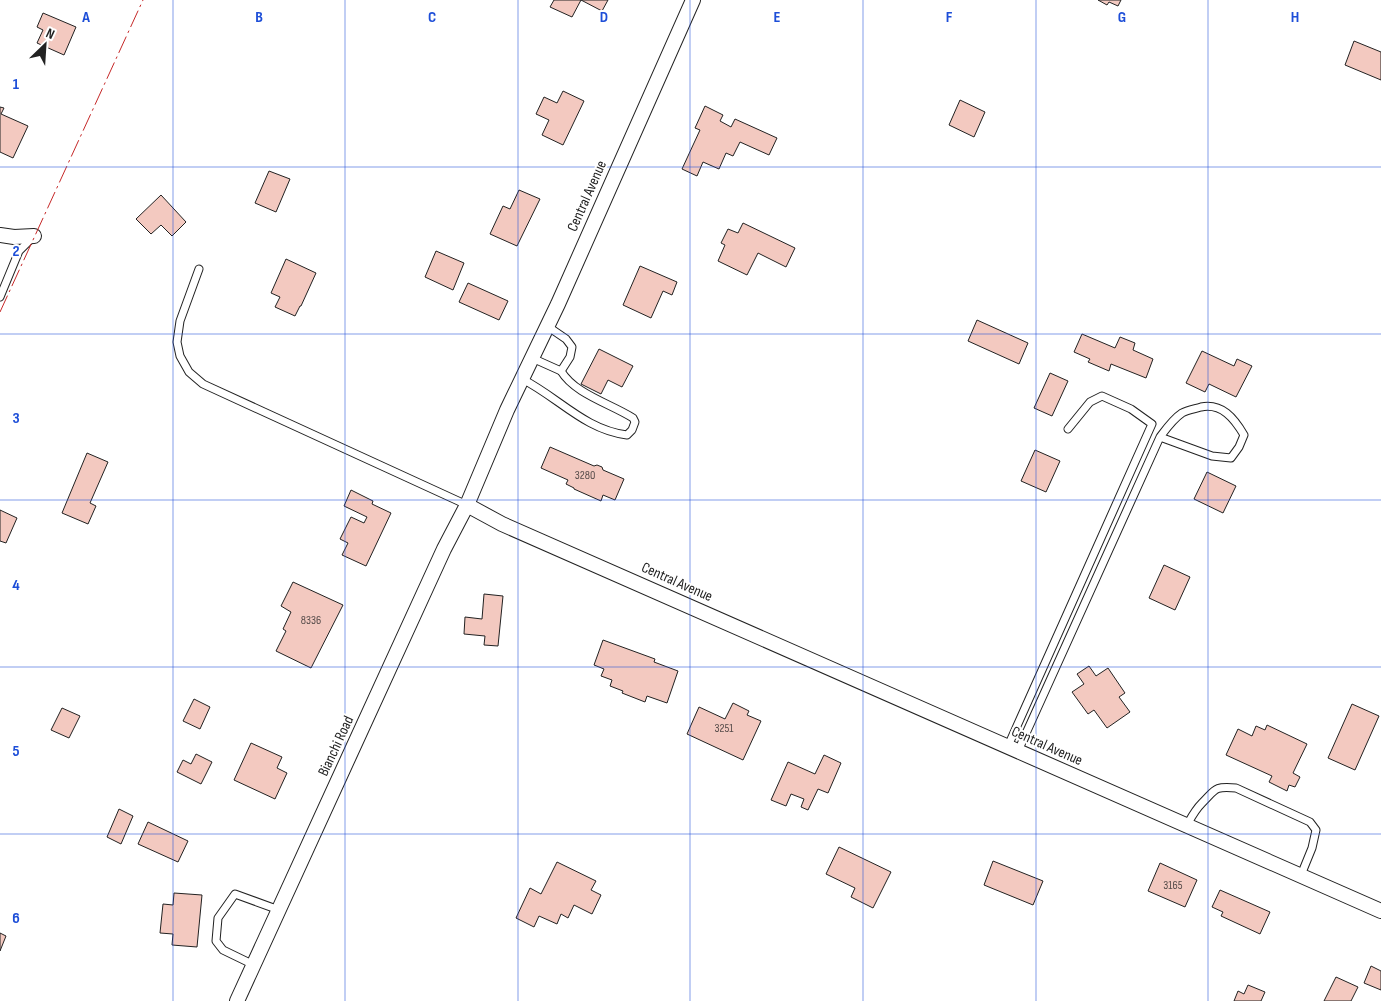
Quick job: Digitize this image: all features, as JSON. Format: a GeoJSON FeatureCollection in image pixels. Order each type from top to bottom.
{"type":"FeatureCollection","features":[{"type":"Feature","properties":{"kind":"street","name":"Central Avenue"},"geometry":{"type":"LineString","coordinates":[[693,0],[467,505],[502,524],[1381,911]]}},
{"type":"Feature","properties":{"kind":"street"},"geometry":{"type":"LineString","coordinates":[[0,235],[14,238],[34,236]]}},
{"type":"Feature","properties":{"kind":"street","name":"Bianchi Road"},"geometry":{"type":"LineString","coordinates":[[237,1001],[444,549],[467,505]]}},
{"type":"Feature","properties":{"kind":"lane"},"geometry":{"type":"LineString","coordinates":[[0,297],[20,251],[34,236]]}},
{"type":"Feature","properties":{"kind":"lane"},"geometry":{"type":"LineString","coordinates":[[199,269],[180,321],[177,342],[180,356],[189,372],[203,384],[467,505]]}},
{"type":"Feature","properties":{"kind":"lane"},"geometry":{"type":"LineString","coordinates":[[547,326],[566,339],[572,347],[570,357],[561,371]]}},
{"type":"Feature","properties":{"kind":"lane"},"geometry":{"type":"LineString","coordinates":[[522,379],[532,384],[579,418],[602,430],[627,435],[632,430],[635,422],[632,418],[577,388],[567,380],[561,371],[532,358]]}},
{"type":"Feature","properties":{"kind":"lane"},"geometry":{"type":"LineString","coordinates":[[1013,748],[1152,424],[1131,410],[1102,396],[1090,402],[1068,429]]}},
{"type":"Feature","properties":{"kind":"lane"},"geometry":{"type":"LineString","coordinates":[[1013,748],[1160,437],[1181,414],[1190,409],[1210,405],[1222,409],[1235,420],[1244,435],[1240,447],[1231,458],[1212,456],[1160,437]]}},
{"type":"Feature","properties":{"kind":"lane"},"geometry":{"type":"LineString","coordinates":[[1187,825],[1195,808],[1213,790],[1224,787],[1236,788],[1310,822],[1316,830],[1312,848],[1301,876]]}},
{"type":"Feature","properties":{"kind":"lane"},"geometry":{"type":"LineString","coordinates":[[254,965],[223,950],[216,941],[218,918],[235,894],[279,910]]}},
{"type":"Feature","properties":{"kind":"building"},"geometry":{"type":"Polygon","coordinates":[[[554,0],[581,0],[572,17],[550,7],[554,0]]]}},
{"type":"Feature","properties":{"kind":"building"},"geometry":{"type":"Polygon","coordinates":[[[581,0],[608,0],[602,11],[581,0]]]}},
{"type":"Feature","properties":{"kind":"building"},"geometry":{"type":"Polygon","coordinates":[[[1098,0],[1121,0],[1118,6],[1109,2],[1107,5],[1098,0]]]}},
{"type":"Feature","properties":{"kind":"building"},"geometry":{"type":"Polygon","coordinates":[[[43,13],[76,27],[64,55],[37,43],[43,30],[37,27],[43,13]]]}},
{"type":"Feature","properties":{"kind":"building"},"geometry":{"type":"Polygon","coordinates":[[[1354,41],[1381,52],[1381,80],[1345,65],[1354,41]]]}},
{"type":"Feature","properties":{"kind":"building"},"geometry":{"type":"Polygon","coordinates":[[[563,91],[584,101],[563,145],[542,135],[549,120],[536,114],[544,97],[557,103],[563,91]]]}},
{"type":"Feature","properties":{"kind":"building"},"geometry":{"type":"Polygon","coordinates":[[[960,100],[985,112],[974,137],[949,125],[960,100]]]}},
{"type":"Feature","properties":{"kind":"building"},"geometry":{"type":"Polygon","coordinates":[[[705,106],[723,115],[720,121],[731,127],[735,119],[777,138],[769,155],[740,142],[733,156],[726,153],[719,169],[703,162],[697,176],[682,169],[700,130],[695,128],[705,106]]]}},
{"type":"Feature","properties":{"kind":"building"},"geometry":{"type":"Polygon","coordinates":[[[0,107],[4,108],[1,114],[28,126],[13,158],[0,152],[0,107]]]}},
{"type":"Feature","properties":{"kind":"building"},"geometry":{"type":"Polygon","coordinates":[[[269,171],[290,179],[276,212],[255,203],[269,171]]]}},
{"type":"Feature","properties":{"kind":"building"},"geometry":{"type":"Polygon","coordinates":[[[519,190],[540,199],[517,246],[490,234],[503,206],[510,209],[519,190]]]}},
{"type":"Feature","properties":{"kind":"building"},"geometry":{"type":"Polygon","coordinates":[[[161,195],[186,222],[172,236],[161,225],[151,234],[136,219],[161,195]]]}},
{"type":"Feature","properties":{"kind":"building"},"geometry":{"type":"Polygon","coordinates":[[[743,223],[795,248],[786,267],[758,253],[747,275],[718,261],[725,245],[721,243],[728,229],[738,233],[743,223]]]}},
{"type":"Feature","properties":{"kind":"building"},"geometry":{"type":"Polygon","coordinates":[[[436,251],[464,263],[453,290],[425,277],[436,251]]]}},
{"type":"Feature","properties":{"kind":"building"},"geometry":{"type":"Polygon","coordinates":[[[286,259],[316,273],[295,316],[275,307],[280,297],[271,293],[286,259]]]}},
{"type":"Feature","properties":{"kind":"building"},"geometry":{"type":"Polygon","coordinates":[[[640,266],[677,282],[672,295],[663,291],[651,318],[623,305],[640,266]]]}},
{"type":"Feature","properties":{"kind":"building"},"geometry":{"type":"Polygon","coordinates":[[[468,283],[508,301],[499,320],[459,302],[468,283]]]}},
{"type":"Feature","properties":{"kind":"building"},"geometry":{"type":"Polygon","coordinates":[[[977,320],[1028,343],[1019,364],[968,341],[977,320]]]}},
{"type":"Feature","properties":{"kind":"building"},"geometry":{"type":"Polygon","coordinates":[[[1082,334],[1115,348],[1120,337],[1135,343],[1133,350],[1153,359],[1146,378],[1111,364],[1109,371],[1088,362],[1090,359],[1074,352],[1082,334]]]}},
{"type":"Feature","properties":{"kind":"building"},"geometry":{"type":"Polygon","coordinates":[[[599,349],[633,366],[622,387],[608,380],[601,394],[581,384],[599,349]]]}},
{"type":"Feature","properties":{"kind":"building"},"geometry":{"type":"Polygon","coordinates":[[[1202,351],[1234,366],[1237,359],[1252,366],[1236,397],[1209,384],[1205,392],[1186,383],[1202,351]]]}},
{"type":"Feature","properties":{"kind":"building"},"geometry":{"type":"Polygon","coordinates":[[[1050,373],[1068,381],[1052,416],[1034,408],[1050,373]]]}},
{"type":"Feature","properties":{"kind":"building"},"geometry":{"type":"Polygon","coordinates":[[[550,447],[594,466],[602,467],[603,470],[624,479],[615,500],[603,495],[601,501],[566,484],[568,480],[541,468],[550,447]]]}},
{"type":"Feature","properties":{"kind":"building"},"geometry":{"type":"Polygon","coordinates":[[[1035,450],[1060,461],[1046,492],[1021,481],[1035,450]]]}},
{"type":"Feature","properties":{"kind":"building"},"geometry":{"type":"Polygon","coordinates":[[[87,453],[108,462],[90,503],[96,506],[88,524],[62,513],[87,453]]]}},
{"type":"Feature","properties":{"kind":"building"},"geometry":{"type":"Polygon","coordinates":[[[1207,472],[1236,486],[1223,513],[1194,499],[1207,472]]]}},
{"type":"Feature","properties":{"kind":"building"},"geometry":{"type":"Polygon","coordinates":[[[351,490],[373,501],[372,504],[391,513],[366,566],[342,555],[348,543],[340,539],[351,517],[364,523],[367,517],[344,506],[351,490]]]}},
{"type":"Feature","properties":{"kind":"building"},"geometry":{"type":"Polygon","coordinates":[[[0,510],[17,518],[6,543],[0,541],[0,510]]]}},
{"type":"Feature","properties":{"kind":"building"},"geometry":{"type":"Polygon","coordinates":[[[1164,565],[1190,577],[1175,610],[1149,598],[1164,565]]]}},
{"type":"Feature","properties":{"kind":"building"},"geometry":{"type":"Polygon","coordinates":[[[293,582],[343,605],[311,668],[276,651],[286,631],[283,629],[291,612],[281,606],[293,582]]]}},
{"type":"Feature","properties":{"kind":"building"},"geometry":{"type":"Polygon","coordinates":[[[484,594],[503,596],[498,646],[484,645],[485,636],[464,634],[465,617],[482,619],[484,594]]]}},
{"type":"Feature","properties":{"kind":"building"},"geometry":{"type":"Polygon","coordinates":[[[603,640],[655,659],[654,662],[678,671],[667,703],[647,696],[645,702],[610,686],[612,680],[601,676],[604,669],[594,665],[603,640]]]}},
{"type":"Feature","properties":{"kind":"building"},"geometry":{"type":"Polygon","coordinates":[[[1089,666],[1096,676],[1108,668],[1125,693],[1119,697],[1130,712],[1107,728],[1094,710],[1088,714],[1072,692],[1084,684],[1077,674],[1089,666]]]}},
{"type":"Feature","properties":{"kind":"building"},"geometry":{"type":"Polygon","coordinates":[[[194,699],[210,707],[200,729],[183,721],[194,699]]]}},
{"type":"Feature","properties":{"kind":"building"},"geometry":{"type":"Polygon","coordinates":[[[733,703],[749,711],[747,715],[761,721],[743,760],[687,734],[699,707],[725,719],[733,703]]]}},
{"type":"Feature","properties":{"kind":"building"},"geometry":{"type":"Polygon","coordinates":[[[1352,704],[1379,716],[1355,770],[1328,758],[1352,704]]]}},
{"type":"Feature","properties":{"kind":"building"},"geometry":{"type":"Polygon","coordinates":[[[62,708],[80,716],[69,738],[51,730],[62,708]]]}},
{"type":"Feature","properties":{"kind":"building"},"geometry":{"type":"Polygon","coordinates":[[[1267,725],[1307,744],[1293,773],[1300,777],[1295,787],[1289,785],[1287,791],[1269,782],[1272,776],[1226,755],[1238,729],[1252,736],[1256,726],[1265,730],[1267,725]]]}},
{"type":"Feature","properties":{"kind":"building"},"geometry":{"type":"Polygon","coordinates":[[[251,743],[282,757],[277,768],[287,773],[275,799],[234,780],[251,743]]]}},
{"type":"Feature","properties":{"kind":"building"},"geometry":{"type":"Polygon","coordinates":[[[196,754],[212,762],[201,784],[177,772],[183,760],[191,764],[196,754]]]}},
{"type":"Feature","properties":{"kind":"building"},"geometry":{"type":"Polygon","coordinates":[[[824,755],[841,763],[828,793],[818,789],[808,810],[801,807],[804,799],[791,794],[786,806],[771,800],[788,762],[815,774],[824,755]]]}},
{"type":"Feature","properties":{"kind":"building"},"geometry":{"type":"Polygon","coordinates":[[[119,809],[133,816],[121,844],[107,837],[119,809]]]}},
{"type":"Feature","properties":{"kind":"building"},"geometry":{"type":"Polygon","coordinates":[[[148,822],[188,841],[178,862],[138,844],[148,822]]]}},
{"type":"Feature","properties":{"kind":"building"},"geometry":{"type":"Polygon","coordinates":[[[839,847],[891,872],[873,908],[851,897],[855,888],[826,874],[839,847]]]}},
{"type":"Feature","properties":{"kind":"building"},"geometry":{"type":"Polygon","coordinates":[[[993,861],[1043,881],[1033,905],[984,885],[993,861]]]}},
{"type":"Feature","properties":{"kind":"building"},"geometry":{"type":"Polygon","coordinates":[[[557,862],[596,881],[591,890],[601,895],[592,914],[574,905],[568,918],[561,914],[557,924],[539,916],[534,927],[516,918],[530,888],[541,894],[557,862]]]}},
{"type":"Feature","properties":{"kind":"building"},"geometry":{"type":"Polygon","coordinates":[[[1160,863],[1197,880],[1185,907],[1148,891],[1160,863]]]}},
{"type":"Feature","properties":{"kind":"building"},"geometry":{"type":"Polygon","coordinates":[[[1220,890],[1270,912],[1260,934],[1221,916],[1223,912],[1212,907],[1220,890]]]}},
{"type":"Feature","properties":{"kind":"building"},"geometry":{"type":"Polygon","coordinates":[[[174,893],[202,895],[197,947],[172,945],[173,934],[160,933],[163,904],[173,905],[174,893]]]}},
{"type":"Feature","properties":{"kind":"building"},"geometry":{"type":"Polygon","coordinates":[[[0,933],[6,936],[0,951],[0,933]]]}},
{"type":"Feature","properties":{"kind":"building"},"geometry":{"type":"Polygon","coordinates":[[[1371,966],[1381,971],[1381,990],[1364,983],[1371,966]]]}},
{"type":"Feature","properties":{"kind":"building"},"geometry":{"type":"Polygon","coordinates":[[[1336,977],[1358,987],[1351,1001],[1324,1001],[1336,977]]]}},
{"type":"Feature","properties":{"kind":"building"},"geometry":{"type":"Polygon","coordinates":[[[1248,985],[1265,992],[1261,1001],[1234,1001],[1238,991],[1244,994],[1248,985]]]}},
{"type":"Feature","properties":{"kind":"power"},"geometry":{"type":"LineString","coordinates":[[0,312],[143,0]]}}]}
